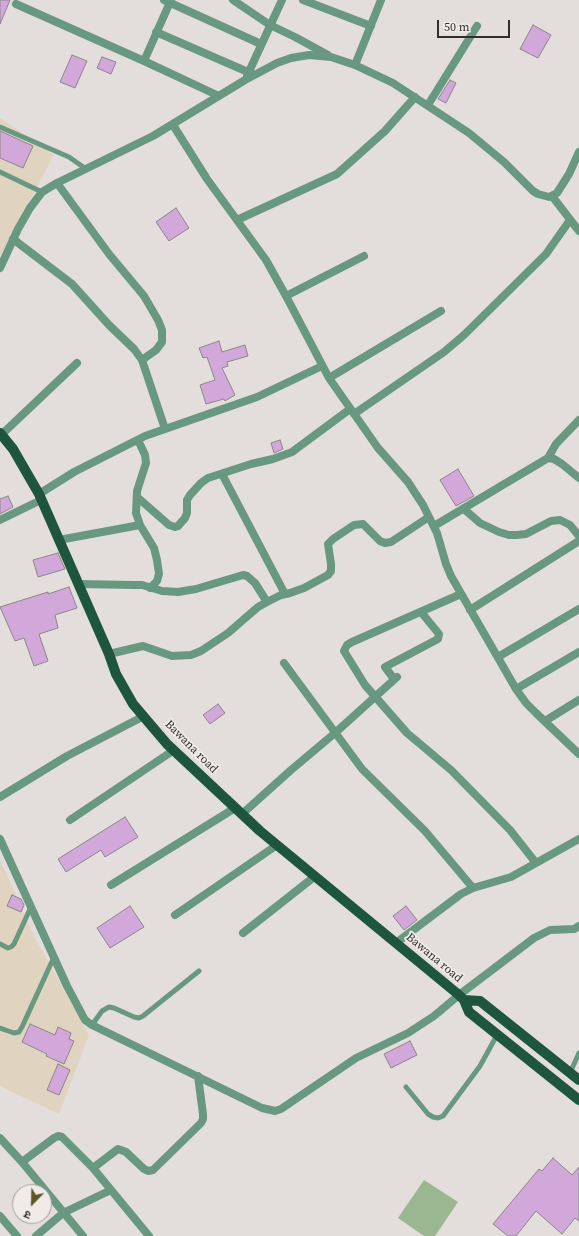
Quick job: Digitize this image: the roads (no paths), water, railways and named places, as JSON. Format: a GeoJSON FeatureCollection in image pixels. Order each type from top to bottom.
{"type":"FeatureCollection","features":[{"type":"Feature","properties":{"kind":"main road","name":"Bawana road"},"geometry":{"type":"LineString","coordinates":[[1,434],[13,449],[40,497],[109,654],[116,674],[134,704],[144,716],[174,750],[277,845],[314,877],[462,997],[469,1012],[579,1100]]}},
{"type":"Feature","properties":{"kind":"main road","name":"Bawana road"},"geometry":{"type":"LineString","coordinates":[[462,997],[480,1001],[579,1080]]}},
{"type":"Feature","properties":{"kind":"street"},"geometry":{"type":"LineString","coordinates":[[233,0],[270,25],[331,57]]}},
{"type":"Feature","properties":{"kind":"street"},"geometry":{"type":"LineString","coordinates":[[247,76],[282,0]]}},
{"type":"Feature","properties":{"kind":"street"},"geometry":{"type":"LineString","coordinates":[[303,0],[371,26]]}},
{"type":"Feature","properties":{"kind":"street"},"geometry":{"type":"LineString","coordinates":[[356,64],[381,0]]}},
{"type":"Feature","properties":{"kind":"street"},"geometry":{"type":"LineString","coordinates":[[144,61],[168,1],[261,44]]}},
{"type":"Feature","properties":{"kind":"street"},"geometry":{"type":"LineString","coordinates":[[16,4],[219,96]]}},
{"type":"Feature","properties":{"kind":"street"},"geometry":{"type":"LineString","coordinates":[[428,105],[477,26]]}},
{"type":"Feature","properties":{"kind":"street"},"geometry":{"type":"LineString","coordinates":[[156,32],[247,76]]}},
{"type":"Feature","properties":{"kind":"street"},"geometry":{"type":"LineString","coordinates":[[0,268],[30,208],[42,192],[173,125],[219,96],[247,76],[291,58],[309,55],[331,57],[356,64],[393,83],[469,133],[504,162],[533,191],[543,196],[552,196],[557,193],[563,185],[579,152]]}},
{"type":"Feature","properties":{"kind":"street"},"geometry":{"type":"LineString","coordinates":[[237,220],[337,174],[385,132],[416,97]]}},
{"type":"Feature","properties":{"kind":"street"},"geometry":{"type":"LineString","coordinates":[[173,125],[207,179],[266,260],[329,378],[378,448],[408,482],[423,505],[437,533],[446,564],[461,594],[516,689],[526,703],[579,754]]}},
{"type":"Feature","properties":{"kind":"street"},"geometry":{"type":"LineString","coordinates":[[57,183],[109,254],[144,296],[158,320],[162,330],[162,342],[156,350],[142,360]]}},
{"type":"Feature","properties":{"kind":"street"},"geometry":{"type":"LineString","coordinates":[[552,196],[579,231]]}},
{"type":"Feature","properties":{"kind":"street"},"geometry":{"type":"LineString","coordinates":[[137,497],[169,525],[174,527],[178,526],[185,518],[187,513],[187,500],[190,495],[208,478],[292,452],[444,352],[464,335],[546,254],[570,220]]}},
{"type":"Feature","properties":{"kind":"street"},"geometry":{"type":"LineString","coordinates":[[13,240],[82,293],[98,314],[134,349],[142,360],[165,428]]}},
{"type":"Feature","properties":{"kind":"street"},"geometry":{"type":"LineString","coordinates":[[286,296],[364,256]]}},
{"type":"Feature","properties":{"kind":"street"},"geometry":{"type":"LineString","coordinates":[[329,378],[441,311]]}},
{"type":"Feature","properties":{"kind":"street"},"geometry":{"type":"LineString","coordinates":[[1,434],[77,363]]}},
{"type":"Feature","properties":{"kind":"street"},"geometry":{"type":"LineString","coordinates":[[0,520],[40,497],[74,472],[138,440],[165,428],[257,397],[322,366]]}},
{"type":"Feature","properties":{"kind":"street"},"geometry":{"type":"LineString","coordinates":[[434,526],[548,458],[556,444],[579,420]]}},
{"type":"Feature","properties":{"kind":"street"},"geometry":{"type":"LineString","coordinates":[[138,440],[145,455],[146,463],[139,481],[136,513],[140,525],[154,548],[159,574],[157,581],[150,588]]}},
{"type":"Feature","properties":{"kind":"street"},"geometry":{"type":"LineString","coordinates":[[548,458],[554,459],[562,464],[579,478]]}},
{"type":"Feature","properties":{"kind":"street"},"geometry":{"type":"LineString","coordinates":[[222,474],[285,594]]}},
{"type":"Feature","properties":{"kind":"street"},"geometry":{"type":"LineString","coordinates":[[464,509],[480,523],[509,535],[526,534],[551,521],[560,520],[570,525],[579,536]]}},
{"type":"Feature","properties":{"kind":"street"},"geometry":{"type":"LineString","coordinates":[[109,654],[143,646],[172,656],[191,655],[201,651],[228,633],[258,607],[275,598],[304,588],[328,575],[331,570],[331,564],[328,544],[330,541],[354,525],[363,524],[380,541],[385,543],[391,542],[429,517]]}},
{"type":"Feature","properties":{"kind":"street"},"geometry":{"type":"LineString","coordinates":[[59,540],[140,525]]}},
{"type":"Feature","properties":{"kind":"street"},"geometry":{"type":"LineString","coordinates":[[470,610],[579,541]]}},
{"type":"Feature","properties":{"kind":"street"},"geometry":{"type":"LineString","coordinates":[[78,584],[104,583],[134,585],[162,591],[178,592],[247,576],[255,583],[267,602]]}},
{"type":"Feature","properties":{"kind":"street"},"geometry":{"type":"LineString","coordinates":[[461,594],[352,642],[344,649],[344,652],[365,685],[407,733],[451,770],[510,830],[536,863]]}},
{"type":"Feature","properties":{"kind":"street"},"geometry":{"type":"LineString","coordinates":[[498,657],[579,609]]}},
{"type":"Feature","properties":{"kind":"street"},"geometry":{"type":"LineString","coordinates":[[111,885],[239,811],[335,733],[396,678],[385,667],[438,639],[439,634],[421,612]]}},
{"type":"Feature","properties":{"kind":"street"},"geometry":{"type":"LineString","coordinates":[[516,689],[579,652]]}},
{"type":"Feature","properties":{"kind":"street"},"geometry":{"type":"LineString","coordinates":[[284,663],[367,775],[425,831],[473,888]]}},
{"type":"Feature","properties":{"kind":"street"},"geometry":{"type":"LineString","coordinates":[[545,721],[579,700]]}},
{"type":"Feature","properties":{"kind":"street"},"geometry":{"type":"LineString","coordinates":[[0,797],[67,756],[144,716]]}},
{"type":"Feature","properties":{"kind":"street"},"geometry":{"type":"LineString","coordinates":[[70,820],[174,750]]}},
{"type":"Feature","properties":{"kind":"street"},"geometry":{"type":"LineString","coordinates":[[0,839],[54,957],[85,1020],[92,1025],[262,1108],[275,1111],[356,1058],[408,1033],[434,1016],[462,997],[538,936],[550,930],[574,929],[579,926]]}},
{"type":"Feature","properties":{"kind":"street"},"geometry":{"type":"LineString","coordinates":[[396,943],[461,894],[473,888],[511,877],[579,840]]}},
{"type":"Feature","properties":{"kind":"street"},"geometry":{"type":"LineString","coordinates":[[174,914],[277,845]]}},
{"type":"Feature","properties":{"kind":"street"},"geometry":{"type":"LineString","coordinates":[[243,932],[314,877]]}},
{"type":"Feature","properties":{"kind":"street"},"geometry":{"type":"LineString","coordinates":[[92,1168],[118,1149],[126,1152],[144,1169],[148,1171],[153,1170],[201,1123],[203,1119],[198,1076]]}},
{"type":"Feature","properties":{"kind":"street"},"geometry":{"type":"LineString","coordinates":[[22,1162],[58,1136],[66,1139],[149,1236]]}},
{"type":"Feature","properties":{"kind":"street"},"geometry":{"type":"LineString","coordinates":[[0,1138],[22,1162],[83,1236]]}},
{"type":"Feature","properties":{"kind":"street"},"geometry":{"type":"LineString","coordinates":[[36,1236],[64,1213],[111,1190]]}},
{"type":"Feature","properties":{"kind":"street"},"geometry":{"type":"LineString","coordinates":[[0,1216],[17,1236]]}},
{"type":"Feature","properties":{"kind":"lane"},"geometry":{"type":"LineString","coordinates":[[0,127],[69,157],[86,169]]}},
{"type":"Feature","properties":{"kind":"lane"},"geometry":{"type":"LineString","coordinates":[[0,172],[42,192]]}},
{"type":"Feature","properties":{"kind":"lane"},"geometry":{"type":"LineString","coordinates":[[0,944],[8,948],[14,944],[31,907]]}},
{"type":"Feature","properties":{"kind":"lane"},"geometry":{"type":"LineString","coordinates":[[0,1028],[14,1033],[19,1032],[54,957]]}},
{"type":"Feature","properties":{"kind":"lane"},"geometry":{"type":"LineString","coordinates":[[92,1025],[102,1011],[109,1007],[134,1017],[143,1016],[199,971]]}},
{"type":"Feature","properties":{"kind":"lane"},"geometry":{"type":"LineString","coordinates":[[406,1087],[428,1114],[438,1118],[443,1116],[480,1066],[497,1035]]}},
{"type":"Feature","properties":{"kind":"lane"},"geometry":{"type":"LineString","coordinates":[[570,1073],[579,1053]]}}]}
